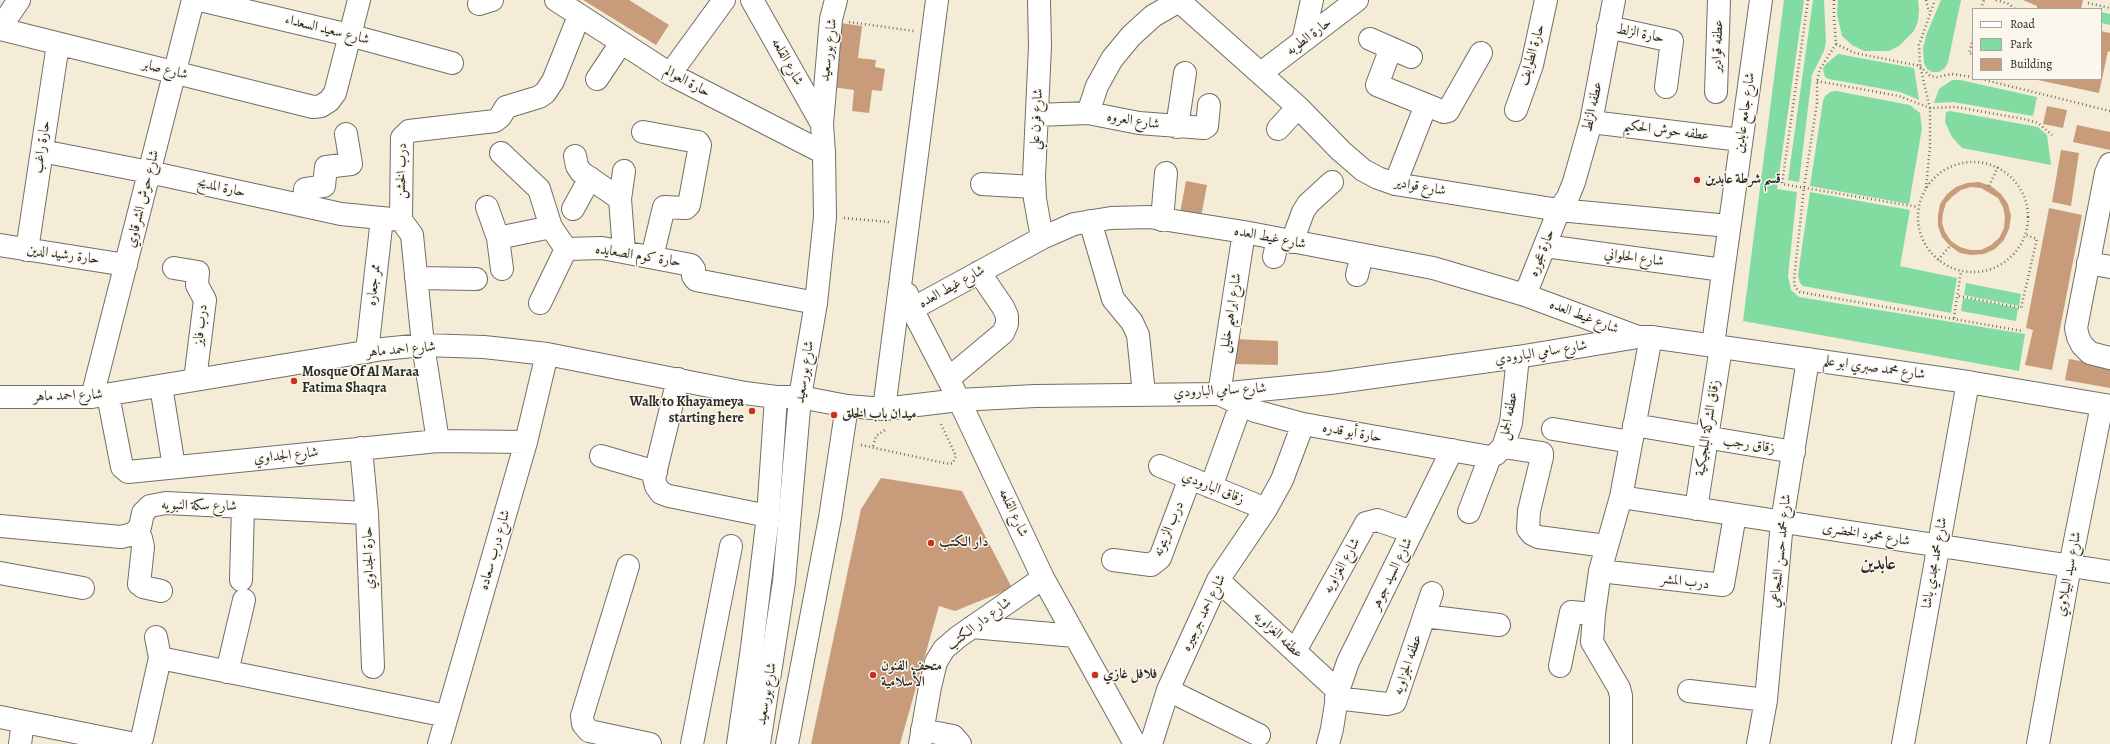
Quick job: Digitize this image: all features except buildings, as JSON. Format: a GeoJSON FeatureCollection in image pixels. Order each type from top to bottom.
{"type":"FeatureCollection","features":[{"type":"Feature","properties":{"kind":"street"},"geometry":{"type":"LineString","coordinates":[[0,29],[19,0]]}},
{"type":"Feature","properties":{"kind":"street","name":"شارع حوش الشرقاوي"},"geometry":{"type":"LineString","coordinates":[[100,396],[126,265],[193,0]]}},
{"type":"Feature","properties":{"kind":"street","name":"شارع سعيد السعداء"},"geometry":{"type":"LineString","coordinates":[[200,0],[349,35],[452,63]]}},
{"type":"Feature","properties":{"kind":"street"},"geometry":{"type":"LineString","coordinates":[[349,35],[359,0]]}},
{"type":"Feature","properties":{"kind":"street","name":"حارة العوالم"},"geometry":{"type":"LineString","coordinates":[[556,0],[670,74],[824,153]]}},
{"type":"Feature","properties":{"kind":"street"},"geometry":{"type":"LineString","coordinates":[[670,74],[724,0]]}},
{"type":"Feature","properties":{"kind":"street","name":"شارع القلعه"},"geometry":{"type":"LineString","coordinates":[[752,0],[822,124]]}},
{"type":"Feature","properties":{"kind":"street"},"geometry":{"type":"LineString","coordinates":[[888,418],[902,277],[937,0]]}},
{"type":"Feature","properties":{"kind":"street","name":"شارع فرن علي"},"geometry":{"type":"LineString","coordinates":[[1040,0],[1040,46],[1034,188],[1042,238]]}},
{"type":"Feature","properties":{"kind":"street"},"geometry":{"type":"LineString","coordinates":[[1088,113],[1097,86],[1112,59],[1131,36],[1153,16],[1179,0]]}},
{"type":"Feature","properties":{"kind":"street","name":"شارع قوادير"},"geometry":{"type":"LineString","coordinates":[[1179,0],[1298,107],[1341,152],[1363,170],[1378,178],[1395,184],[1558,210],[1729,226]]}},
{"type":"Feature","properties":{"kind":"street"},"geometry":{"type":"LineString","coordinates":[[1303,41],[1312,0]]}},
{"type":"Feature","properties":{"kind":"street","name":"حارة الطوبه"},"geometry":{"type":"LineString","coordinates":[[1261,73],[1357,0]]}},
{"type":"Feature","properties":{"kind":"street","name":"حارة الطوايف"},"geometry":{"type":"LineString","coordinates":[[1516,110],[1532,65],[1546,0]]}},
{"type":"Feature","properties":{"kind":"street","name":"عطفه الزلط"},"geometry":{"type":"LineString","coordinates":[[1558,210],[1568,197],[1574,182],[1591,122],[1614,0]]}},
{"type":"Feature","properties":{"kind":"street","name":"عطفه قوادير"},"geometry":{"type":"LineString","coordinates":[[1716,92],[1719,0]]}},
{"type":"Feature","properties":{"kind":"street","name":"شارع جامع عابدين"},"geometry":{"type":"LineString","coordinates":[[1717,346],[1723,270],[1761,0]]}},
{"type":"Feature","properties":{"kind":"street","name":"شارع بورسعيد"},"geometry":{"type":"LineString","coordinates":[[758,744],[784,582],[800,397],[816,303],[825,217],[822,124],[834,10]]}},
{"type":"Feature","properties":{"kind":"street","name":"درب الخشن"},"geometry":{"type":"LineString","coordinates":[[392,219],[401,144],[405,133],[409,131],[495,121],[500,117],[506,107],[539,97],[545,93],[553,81],[579,16]]}},
{"type":"Feature","properties":{"kind":"street","name":"حارة الزلط"},"geometry":{"type":"LineString","coordinates":[[1608,27],[1672,41],[1666,87]]}},
{"type":"Feature","properties":{"kind":"street","name":"شارع صابر"},"geometry":{"type":"LineString","coordinates":[[0,29],[313,107],[321,106],[330,101],[335,93],[349,35]]}},
{"type":"Feature","properties":{"kind":"street"},"geometry":{"type":"LineString","coordinates":[[1370,40],[1411,57]]}},
{"type":"Feature","properties":{"kind":"street"},"geometry":{"type":"LineString","coordinates":[[597,79],[621,43]]}},
{"type":"Feature","properties":{"kind":"street","name":"حارة راغب"},"geometry":{"type":"LineString","coordinates":[[27,250],[58,44]]}},
{"type":"Feature","properties":{"kind":"street"},"geometry":{"type":"LineString","coordinates":[[1391,48],[1377,85],[1444,112],[1448,111],[1480,53]]}},
{"type":"Feature","properties":{"kind":"street"},"geometry":{"type":"LineString","coordinates":[[1177,127],[1185,73]]}},
{"type":"Feature","properties":{"kind":"street","name":"شارع العروه"},"geometry":{"type":"LineString","coordinates":[[1037,115],[1088,113],[1139,123],[1206,128],[1209,105]]}},
{"type":"Feature","properties":{"kind":"street"},"geometry":{"type":"LineString","coordinates":[[1395,184],[1426,105]]}},
{"type":"Feature","properties":{"kind":"street"},"geometry":{"type":"LineString","coordinates":[[1278,129],[1298,107]]}},
{"type":"Feature","properties":{"kind":"street","name":"عطفه حوش الحكيم"},"geometry":{"type":"LineString","coordinates":[[1591,122],[1742,140]]}},
{"type":"Feature","properties":{"kind":"street"},"geometry":{"type":"LineString","coordinates":[[643,132],[699,143],[689,205],[686,208],[667,206],[663,209],[652,256]]}},
{"type":"Feature","properties":{"kind":"street"},"geometry":{"type":"LineString","coordinates":[[304,206],[305,189],[324,186],[326,167],[351,164],[346,134]]}},
{"type":"Feature","properties":{"kind":"street","name":"حارة المديح"},"geometry":{"type":"LineString","coordinates":[[42,151],[149,172],[341,214],[392,219]]}},
{"type":"Feature","properties":{"kind":"street"},"geometry":{"type":"LineString","coordinates":[[501,153],[539,189],[551,227],[566,249],[540,303]]}},
{"type":"Feature","properties":{"kind":"street"},"geometry":{"type":"LineString","coordinates":[[575,156],[578,169],[620,200]]}},
{"type":"Feature","properties":{"kind":"street"},"geometry":{"type":"LineString","coordinates":[[2110,164],[2106,173],[2077,319],[2078,337],[2090,353],[2110,358]]}},
{"type":"Feature","properties":{"kind":"street"},"geometry":{"type":"LineString","coordinates":[[624,171],[620,200],[624,251]]}},
{"type":"Feature","properties":{"kind":"street"},"geometry":{"type":"LineString","coordinates":[[1162,220],[1166,173]]}},
{"type":"Feature","properties":{"kind":"street"},"geometry":{"type":"LineString","coordinates":[[573,209],[590,178]]}},
{"type":"Feature","properties":{"kind":"street"},"geometry":{"type":"LineString","coordinates":[[1281,246],[1308,204],[1332,182]]}},
{"type":"Feature","properties":{"kind":"street"},"geometry":{"type":"LineString","coordinates":[[982,184],[1034,188]]}},
{"type":"Feature","properties":{"kind":"street"},"geometry":{"type":"LineString","coordinates":[[486,208],[498,238],[502,269]]}},
{"type":"Feature","properties":{"kind":"street","name":"حارة عجوره"},"geometry":{"type":"LineString","coordinates":[[1525,295],[1558,210]]}},
{"type":"Feature","properties":{"kind":"street","name":"شارع غيط العده"},"geometry":{"type":"LineString","coordinates":[[912,309],[1042,238],[1074,224],[1111,218],[1148,217],[1244,232],[1281,246],[1360,265],[1433,268],[1525,295],[1644,337]]}},
{"type":"Feature","properties":{"kind":"street"},"geometry":{"type":"LineString","coordinates":[[392,219],[412,235],[424,345],[438,441]]}},
{"type":"Feature","properties":{"kind":"street","name":"ممر جعاره"},"geometry":{"type":"LineString","coordinates":[[367,352],[392,219]]}},
{"type":"Feature","properties":{"kind":"street"},"geometry":{"type":"LineString","coordinates":[[1090,221],[1113,299],[1132,322],[1138,335],[1144,394]]}},
{"type":"Feature","properties":{"kind":"street"},"geometry":{"type":"LineString","coordinates":[[498,238],[551,227]]}},
{"type":"Feature","properties":{"kind":"street","name":"شارع ابراهيم خليل"},"geometry":{"type":"LineString","coordinates":[[1219,394],[1244,232]]}},
{"type":"Feature","properties":{"kind":"street","name":"حارة رشيد الدين"},"geometry":{"type":"LineString","coordinates":[[0,245],[126,265]]}},
{"type":"Feature","properties":{"kind":"street","name":"شارع الحلواني"},"geometry":{"type":"LineString","coordinates":[[1545,246],[1723,270]]}},
{"type":"Feature","properties":{"kind":"street","name":"حارة كوم الصعايده"},"geometry":{"type":"LineString","coordinates":[[566,249],[602,248],[652,256],[691,265],[694,269],[693,276],[696,280],[816,303]]}},
{"type":"Feature","properties":{"kind":"street"},"geometry":{"type":"LineString","coordinates":[[2088,263],[2110,267]]}},
{"type":"Feature","properties":{"kind":"street","name":"درب فايز"},"geometry":{"type":"LineString","coordinates":[[174,268],[198,272],[197,285],[205,300],[195,380]]}},
{"type":"Feature","properties":{"kind":"street"},"geometry":{"type":"LineString","coordinates":[[948,379],[1003,333],[1007,324],[1007,316],[1003,307],[979,272]]}},
{"type":"Feature","properties":{"kind":"street","name":"شارع القلعه"},"geometry":{"type":"LineString","coordinates":[[902,277],[912,309],[959,400],[1043,578],[1135,744]]}},
{"type":"Feature","properties":{"kind":"street"},"geometry":{"type":"LineString","coordinates":[[416,278],[476,280]]}},
{"type":"Feature","properties":{"kind":"street"},"geometry":{"type":"LineString","coordinates":[[1621,744],[1621,696],[1619,688],[1592,642],[1600,570],[1621,497],[1633,433],[1644,337]]}},
{"type":"Feature","properties":{"kind":"street","name":"شارع سامي البارودي"},"geometry":{"type":"LineString","coordinates":[[800,397],[847,406],[888,418],[959,400],[1035,396],[1219,394],[1330,383],[1518,357],[1644,337]]}},
{"type":"Feature","properties":{"kind":"street","name":"شارع محمد صبري ابو علم"},"geometry":{"type":"LineString","coordinates":[[1644,337],[1968,382],[2106,405]]}},
{"type":"Feature","properties":{"kind":"street","name":"شارع احمد ماهر"},"geometry":{"type":"LineString","coordinates":[[0,397],[100,396],[367,352],[424,345],[484,348],[547,354],[676,386],[745,394],[775,405],[800,397]]}},
{"type":"Feature","properties":{"kind":"street","name":"زقاق الشركة البلجيكية"},"geometry":{"type":"LineString","coordinates":[[1696,509],[1717,346]]}},
{"type":"Feature","properties":{"kind":"street","name":"شارع درب سعاده"},"geometry":{"type":"LineString","coordinates":[[439,744],[526,442],[547,354]]}},
{"type":"Feature","properties":{"kind":"street","name":"عطفه الجمل"},"geometry":{"type":"LineString","coordinates":[[1469,512],[1510,423],[1518,357]]}},
{"type":"Feature","properties":{"kind":"street","name":"شارع محمد حسن الشجاعي"},"geometry":{"type":"LineString","coordinates":[[1758,744],[1766,700],[1782,522],[1808,359]]}},
{"type":"Feature","properties":{"kind":"street"},"geometry":{"type":"LineString","coordinates":[[596,378],[676,386],[656,472],[656,486],[661,493],[669,496],[768,516]]}},
{"type":"Feature","properties":{"kind":"street","name":"شارع محمد مجدي باشا"},"geometry":{"type":"LineString","coordinates":[[1903,744],[1937,546],[1968,382]]}},
{"type":"Feature","properties":{"kind":"street"},"geometry":{"type":"LineString","coordinates":[[161,386],[174,467]]}},
{"type":"Feature","properties":{"kind":"street","name":"حارة أبو قدره"},"geometry":{"type":"LineString","coordinates":[[1219,394],[1255,411],[1303,424],[1452,450],[1542,453],[1529,511],[1528,529],[1532,534],[1538,537],[1606,546]]}},
{"type":"Feature","properties":{"kind":"street","name":"شارع الجداوي"},"geometry":{"type":"LineString","coordinates":[[100,396],[123,470],[128,472],[438,441],[526,442]]}},
{"type":"Feature","properties":{"kind":"street"},"geometry":{"type":"LineString","coordinates":[[1211,487],[1241,404]]}},
{"type":"Feature","properties":{"kind":"street"},"geometry":{"type":"LineString","coordinates":[[738,744],[752,648],[768,516],[775,405]]}},
{"type":"Feature","properties":{"kind":"street","name":"شارع سيد البيلاوي"},"geometry":{"type":"LineString","coordinates":[[2038,744],[2070,566],[2106,405]]}},
{"type":"Feature","properties":{"kind":"street","name":"شارع بورسعيد"},"geometry":{"type":"LineString","coordinates":[[787,744],[830,518],[847,406]]}},
{"type":"Feature","properties":{"kind":"street","name":"شارع احمد جرجيره"},"geometry":{"type":"LineString","coordinates":[[1151,744],[1168,690],[1218,580],[1266,509],[1282,480],[1303,424]]}},
{"type":"Feature","properties":{"kind":"street"},"geometry":{"type":"LineString","coordinates":[[1553,429],[1633,433]]}},
{"type":"Feature","properties":{"kind":"street","name":"زقاق رجب"},"geometry":{"type":"LineString","coordinates":[[1633,433],[1706,438],[1794,452]]}},
{"type":"Feature","properties":{"kind":"street","name":"حارة الجداوي"},"geometry":{"type":"LineString","coordinates":[[362,448],[367,513],[373,667]]}},
{"type":"Feature","properties":{"kind":"street","name":"شارع السيد جوهر"},"geometry":{"type":"LineString","coordinates":[[1328,744],[1335,714],[1337,695],[1348,662],[1452,450]]}},
{"type":"Feature","properties":{"kind":"street"},"geometry":{"type":"LineString","coordinates":[[601,456],[656,472]]}},
{"type":"Feature","properties":{"kind":"street","name":"زقاق البارودي"},"geometry":{"type":"LineString","coordinates":[[1160,466],[1266,509]]}},
{"type":"Feature","properties":{"kind":"street","name":"درب الزيتونه"},"geometry":{"type":"LineString","coordinates":[[1113,560],[1151,565],[1160,558],[1190,478]]}},
{"type":"Feature","properties":{"kind":"street","name":"شارع محمود الخضرى"},"geometry":{"type":"LineString","coordinates":[[1621,497],[2110,572]]}},
{"type":"Feature","properties":{"kind":"street","name":"شارع سكة النبويه"},"geometry":{"type":"LineString","coordinates":[[136,531],[140,527],[144,513],[150,506],[166,503],[367,513]]}},
{"type":"Feature","properties":{"kind":"street"},"geometry":{"type":"LineString","coordinates":[[227,672],[243,590],[243,507]]}},
{"type":"Feature","properties":{"kind":"street","name":"درب المشر"},"geometry":{"type":"LineString","coordinates":[[1600,570],[1723,585],[1735,515]]}},
{"type":"Feature","properties":{"kind":"street","name":"شارع الغزاويه"},"geometry":{"type":"LineString","coordinates":[[1295,650],[1366,523],[1377,520],[1412,532]]}},
{"type":"Feature","properties":{"kind":"street"},"geometry":{"type":"LineString","coordinates":[[0,526],[122,537],[133,534],[136,531],[141,538],[143,547],[139,584],[143,587],[161,591]]}},
{"type":"Feature","properties":{"kind":"street"},"geometry":{"type":"LineString","coordinates":[[692,744],[731,546]]}},
{"type":"Feature","properties":{"kind":"street"},"geometry":{"type":"LineString","coordinates":[[628,566],[582,716],[583,724],[589,731],[650,744]]}},
{"type":"Feature","properties":{"kind":"street"},"geometry":{"type":"LineString","coordinates":[[0,573],[83,588]]}},
{"type":"Feature","properties":{"kind":"street","name":"شارع دار الكتب"},"geometry":{"type":"LineString","coordinates":[[921,737],[936,662],[944,650],[972,627],[1043,578]]}},
{"type":"Feature","properties":{"kind":"street","name":"عطفه الغزاويه"},"geometry":{"type":"LineString","coordinates":[[1218,580],[1295,650],[1337,695]]}},
{"type":"Feature","properties":{"kind":"street","name":"عطفه الجزاويه"},"geometry":{"type":"LineString","coordinates":[[1337,695],[1388,704],[1395,702],[1432,593]]}},
{"type":"Feature","properties":{"kind":"street"},"geometry":{"type":"LineString","coordinates":[[1560,666],[1571,612],[1594,614]]}},
{"type":"Feature","properties":{"kind":"street"},"geometry":{"type":"LineString","coordinates":[[1424,616],[1475,631],[1499,625]]}},
{"type":"Feature","properties":{"kind":"street"},"geometry":{"type":"LineString","coordinates":[[972,627],[1075,636]]}},
{"type":"Feature","properties":{"kind":"street"},"geometry":{"type":"LineString","coordinates":[[0,717],[135,744],[142,738],[160,658],[156,636]]}},
{"type":"Feature","properties":{"kind":"street"},"geometry":{"type":"LineString","coordinates":[[160,658],[447,716]]}},
{"type":"Feature","properties":{"kind":"street"},"geometry":{"type":"LineString","coordinates":[[1168,690],[1259,735]]}},
{"type":"Feature","properties":{"kind":"street"},"geometry":{"type":"LineString","coordinates":[[1689,691],[1766,700]]}},
{"type":"Feature","properties":{"kind":"street"},"geometry":{"type":"LineString","coordinates":[[20,744],[23,722]]}},
{"type":"Feature","properties":{"kind":"street"},"geometry":{"type":"LineString","coordinates":[[921,737],[953,736],[960,744]]}},
{"type":"Feature","properties":{"kind":"path"},"geometry":{"type":"LineString","coordinates":[[1808,0],[1782,184],[1918,207]]}},
{"type":"Feature","properties":{"kind":"path"},"geometry":{"type":"LineString","coordinates":[[1834,0],[1836,44],[1820,69],[1817,81],[1817,104],[1804,187],[1794,280],[1797,290],[2022,331]]}},
{"type":"Feature","properties":{"kind":"path"},"geometry":{"type":"LineString","coordinates":[[1926,0],[1930,12]]}},
{"type":"Feature","properties":{"kind":"path"},"geometry":{"type":"LineString","coordinates":[[1926,189],[1930,147],[1930,108],[1920,66],[1919,45],[1935,0]]}},
{"type":"Feature","properties":{"kind":"path"},"geometry":{"type":"LineString","coordinates":[[1996,0],[2006,1],[2014,8]]}},
{"type":"Feature","properties":{"kind":"path"},"geometry":{"type":"LineString","coordinates":[[2088,3],[2110,8]]}},
{"type":"Feature","properties":{"kind":"path"},"geometry":{"type":"LineString","coordinates":[[834,10],[932,34]]}},
{"type":"Feature","properties":{"kind":"path"},"geometry":{"type":"LineString","coordinates":[[1972,42],[1969,53],[1972,54]]}},
{"type":"Feature","properties":{"kind":"path"},"geometry":{"type":"LineString","coordinates":[[1836,44],[1855,53],[1920,66],[1930,76],[1937,77],[1952,74],[1972,77]]}},
{"type":"Feature","properties":{"kind":"path"},"geometry":{"type":"LineString","coordinates":[[1985,80],[2110,111]]}},
{"type":"Feature","properties":{"kind":"path"},"geometry":{"type":"LineString","coordinates":[[1817,81],[1899,96],[1930,108],[1956,107],[2024,120],[2038,124],[2052,135]]}},
{"type":"Feature","properties":{"kind":"path"},"geometry":{"type":"LineString","coordinates":[[1966,162],[1977,162],[1998,167],[2011,177],[2021,189],[2028,203],[2029,219],[2026,235],[2019,249],[2007,261],[1993,269],[1977,272],[1961,271],[1938,260],[1929,251],[1921,237],[1918,223],[1918,207],[1926,189],[1936,176],[1950,167],[1966,162]]}},
{"type":"Feature","properties":{"kind":"path"},"geometry":{"type":"LineString","coordinates":[[1989,186],[1998,167]]}},
{"type":"Feature","properties":{"kind":"path"},"geometry":{"type":"LineString","coordinates":[[825,217],[909,223]]}},
{"type":"Feature","properties":{"kind":"path"},"geometry":{"type":"LineString","coordinates":[[1958,296],[2021,308],[2037,239],[2026,235]]}},
{"type":"Feature","properties":{"kind":"path"},"geometry":{"type":"LineString","coordinates":[[1938,260],[1950,246]]}},
{"type":"Feature","properties":{"kind":"path"},"geometry":{"type":"LineString","coordinates":[[1954,318],[1961,271]]}},
{"type":"Feature","properties":{"kind":"path"},"geometry":{"type":"LineString","coordinates":[[864,445],[946,463],[953,462],[955,460],[955,453],[936,417]]}},
{"type":"Feature","properties":{"kind":"path"},"geometry":{"type":"LineString","coordinates":[[873,446],[876,436],[888,418]]}},
{"type":"Feature","properties":{"kind":"green space"},"geometry":{"type":"Polygon","coordinates":[[[1784,0],[1804,0],[1777,189],[1797,192],[1788,276],[1791,290],[1799,297],[2025,334],[2019,371],[1743,321],[1784,0]]]}},
{"type":"Feature","properties":{"kind":"green space"},"geometry":{"type":"Polygon","coordinates":[[[1813,0],[1824,0],[1826,42],[1824,51],[1812,75],[1799,182],[1788,180],[1813,0]]]}},
{"type":"Feature","properties":{"kind":"green space"},"geometry":{"type":"Polygon","coordinates":[[[1838,0],[1918,0],[1918,21],[1914,31],[1899,46],[1889,51],[1864,51],[1852,45],[1842,36],[1837,14],[1838,0]]]}},
{"type":"Feature","properties":{"kind":"green space"},"geometry":{"type":"Polygon","coordinates":[[[1941,0],[1961,0],[1948,62],[1945,68],[1939,72],[1932,72],[1927,69],[1924,63],[1923,48],[1927,33],[1941,0]]]}},
{"type":"Feature","properties":{"kind":"green space"},"geometry":{"type":"Polygon","coordinates":[[[2102,12],[2110,14],[2110,25],[2102,23],[2102,12]]]}},
{"type":"Feature","properties":{"kind":"green space"},"geometry":{"type":"Polygon","coordinates":[[[1838,54],[1914,68],[1919,100],[1900,92],[1825,77],[1823,69],[1825,65],[1838,54]]]}},
{"type":"Feature","properties":{"kind":"green space"},"geometry":{"type":"Polygon","coordinates":[[[1952,80],[1960,80],[2037,97],[2033,116],[1953,102],[1934,103],[1939,89],[1952,80]]]}},
{"type":"Feature","properties":{"kind":"green space"},"geometry":{"type":"Polygon","coordinates":[[[1836,91],[1910,105],[1920,113],[1922,128],[1909,204],[1810,186],[1823,101],[1825,96],[1830,92],[1836,91]]]}},
{"type":"Feature","properties":{"kind":"green space"},"geometry":{"type":"Polygon","coordinates":[[[1950,111],[2038,127],[2047,135],[2051,165],[1962,148],[1952,137],[1945,122],[1946,112],[1950,111]]]}},
{"type":"Feature","properties":{"kind":"green space"},"geometry":{"type":"Polygon","coordinates":[[[1810,192],[1910,210],[1900,266],[1957,278],[1951,313],[1803,286],[1800,283],[1798,275],[1810,192]]]}},
{"type":"Feature","properties":{"kind":"green space"},"geometry":{"type":"Polygon","coordinates":[[[1966,283],[2021,294],[2019,306],[1964,295],[1966,283]]]}},
{"type":"Feature","properties":{"kind":"green space"},"geometry":{"type":"Polygon","coordinates":[[[1963,298],[2018,308],[2016,321],[1961,311],[1963,298]]]}},
{"type":"Feature","properties":{"kind":"place","name":"قسم شرطة عابدين"},"geometry":{"type":"Point","coordinates":[1697,180]}},
{"type":"Feature","properties":{"kind":"place","name":"Mosque Of Al Maraa Fatima Shaqra"},"geometry":{"type":"Point","coordinates":[294,381]}},
{"type":"Feature","properties":{"kind":"place","name":"Walk to Khayameya starting here"},"geometry":{"type":"Point","coordinates":[752,411]}},
{"type":"Feature","properties":{"kind":"place","name":"ميدان باب الخلق"},"geometry":{"type":"Point","coordinates":[834,415]}},
{"type":"Feature","properties":{"kind":"place","name":"دار الكتب"},"geometry":{"type":"Point","coordinates":[931,543]}},
{"type":"Feature","properties":{"kind":"place","name":"متحف الفنون الأسلامية"},"geometry":{"type":"Point","coordinates":[873,675]}},
{"type":"Feature","properties":{"kind":"place","name":"فلافل غازي"},"geometry":{"type":"Point","coordinates":[1095,675]}},
{"type":"Feature","properties":{"kind":"district","name":"عابدين"},"geometry":{"type":"Point","coordinates":[1878,565]}}]}
